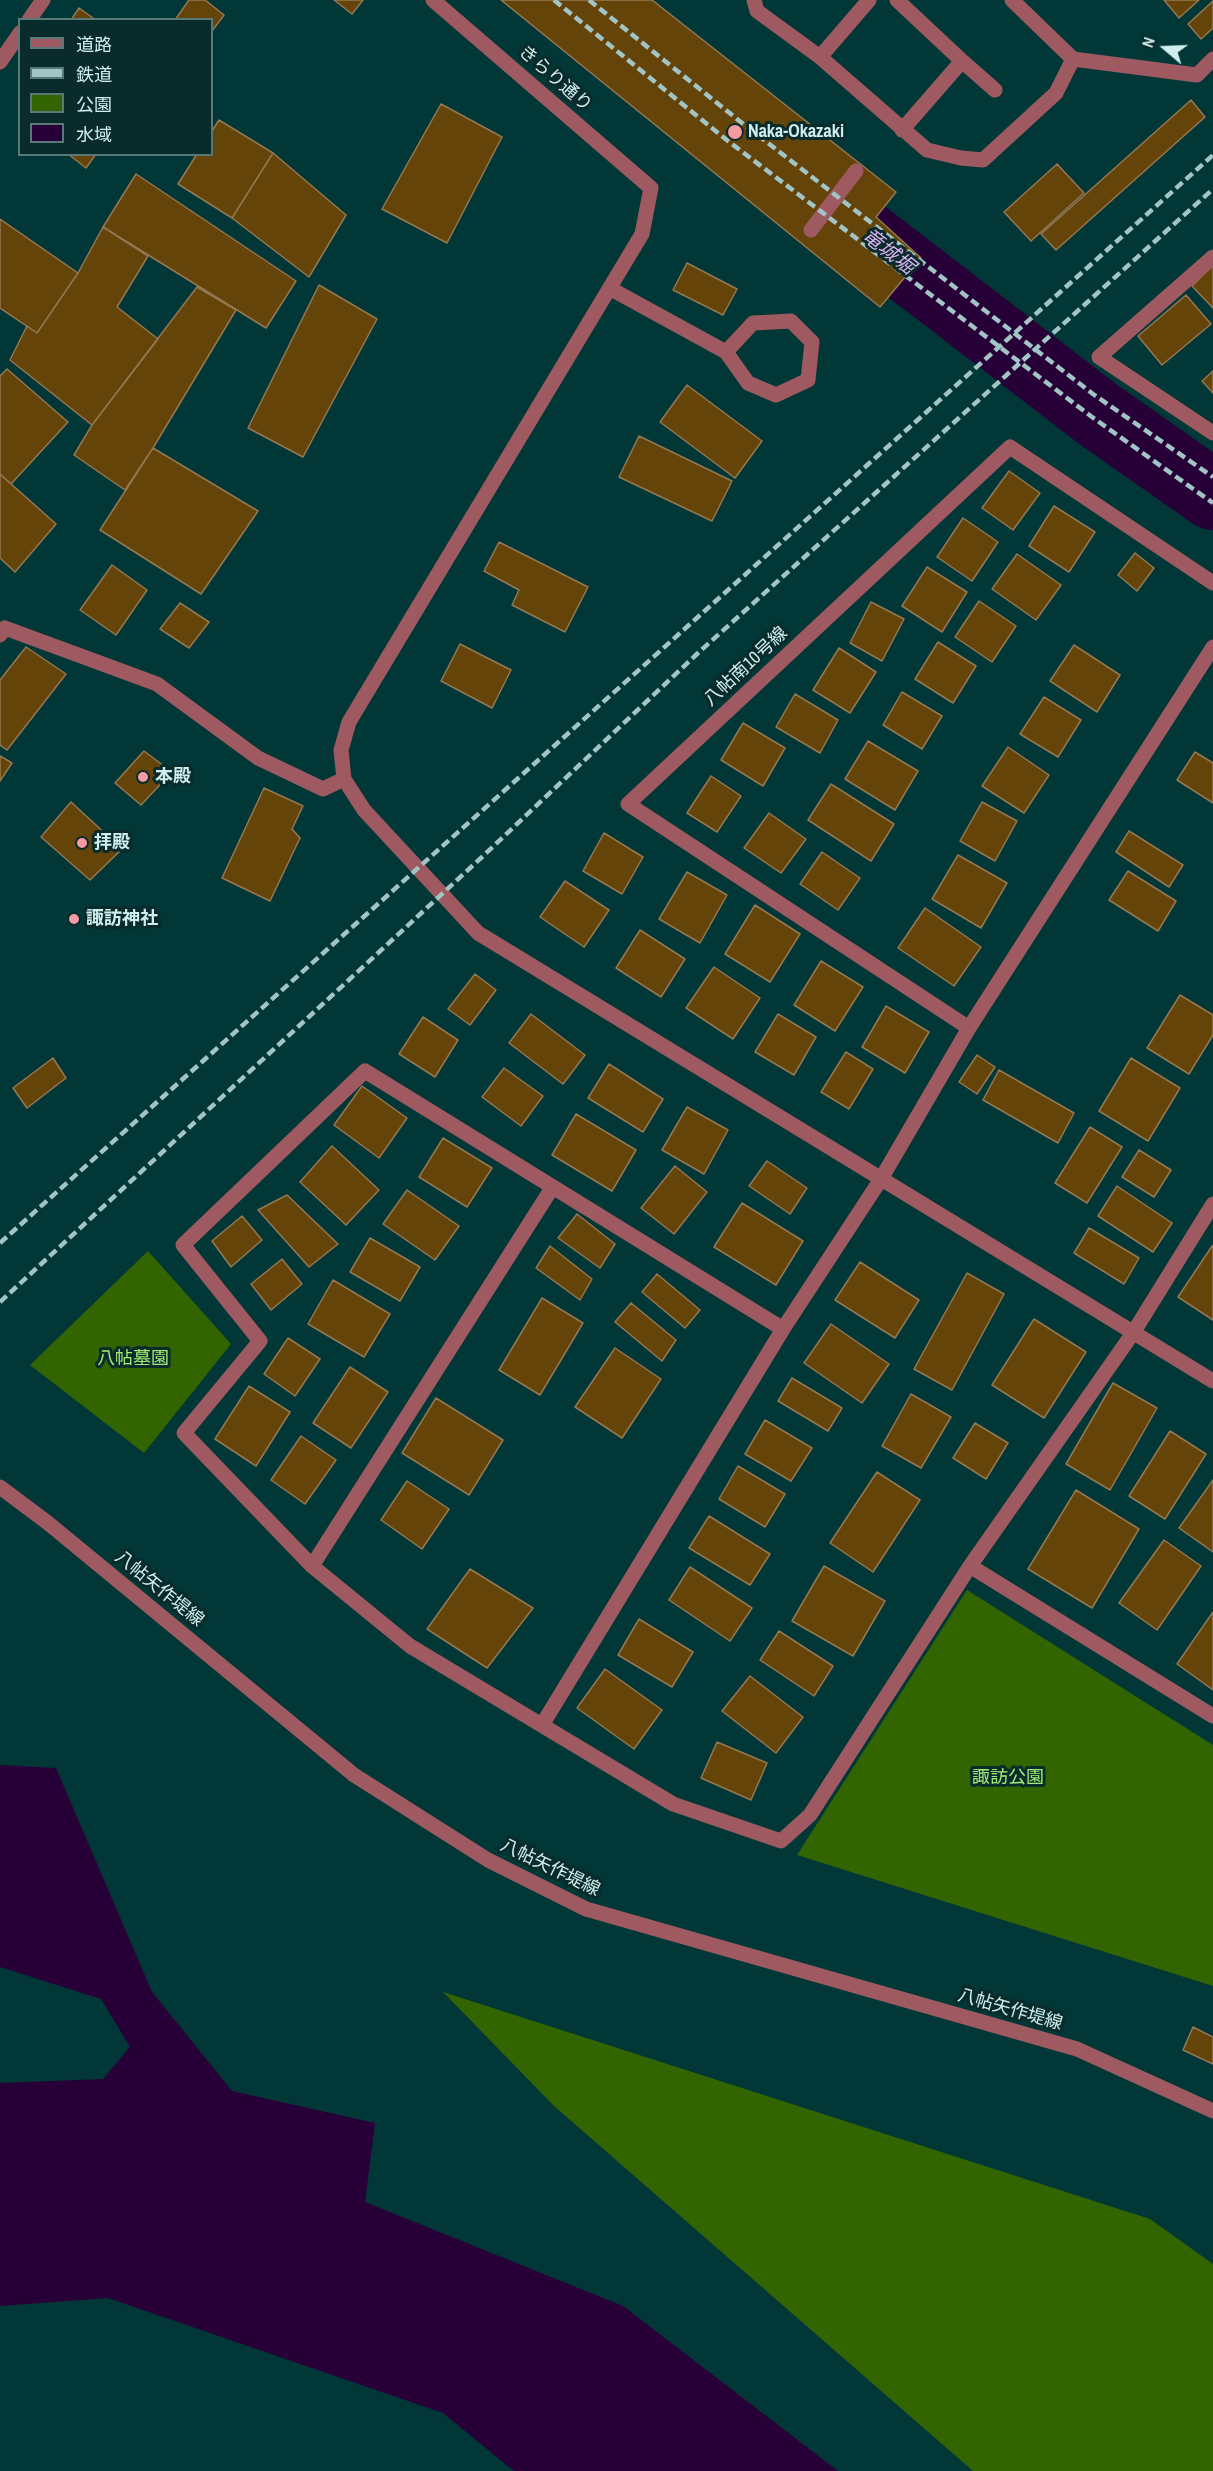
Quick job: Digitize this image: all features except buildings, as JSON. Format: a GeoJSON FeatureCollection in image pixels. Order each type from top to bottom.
{"type":"FeatureCollection","features":[{"type":"Feature","properties":{"kind":"street"},"geometry":{"type":"LineString","coordinates":[[30,18],[43,0]]}},
{"type":"Feature","properties":{"kind":"street","name":"きらり通り"},"geometry":{"type":"LineString","coordinates":[[433,0],[651,188],[642,234],[611,289]]}},
{"type":"Feature","properties":{"kind":"street"},"geometry":{"type":"LineString","coordinates":[[754,0],[757,11],[820,57],[927,150],[961,159],[983,160],[1056,93],[1073,58]]}},
{"type":"Feature","properties":{"kind":"street"},"geometry":{"type":"LineString","coordinates":[[820,57],[869,0]]}},
{"type":"Feature","properties":{"kind":"street"},"geometry":{"type":"LineString","coordinates":[[897,0],[995,90]]}},
{"type":"Feature","properties":{"kind":"street"},"geometry":{"type":"LineString","coordinates":[[1012,0],[1073,58],[1197,75],[1213,59]]}},
{"type":"Feature","properties":{"kind":"street"},"geometry":{"type":"LineString","coordinates":[[0,62],[18,36]]}},
{"type":"Feature","properties":{"kind":"street"},"geometry":{"type":"LineString","coordinates":[[902,130],[962,61]]}},
{"type":"Feature","properties":{"kind":"street"},"geometry":{"type":"LineString","coordinates":[[811,230],[856,171]]}},
{"type":"Feature","properties":{"kind":"street"},"geometry":{"type":"LineString","coordinates":[[1213,256],[1100,357],[1213,433]]}},
{"type":"Feature","properties":{"kind":"street"},"geometry":{"type":"LineString","coordinates":[[726,352],[753,322],[791,321],[812,342],[808,380],[776,396],[748,383],[726,352],[611,289],[349,722],[341,750],[344,779],[364,810],[478,933],[1213,1381]]}},
{"type":"Feature","properties":{"kind":"street","name":"八帖南10号線"},"geometry":{"type":"LineString","coordinates":[[969,1028],[628,804],[1010,447],[1213,583]]}},
{"type":"Feature","properties":{"kind":"street"},"geometry":{"type":"LineString","coordinates":[[0,635],[5,628],[157,684],[258,758],[323,789],[344,779]]}},
{"type":"Feature","properties":{"kind":"street"},"geometry":{"type":"LineString","coordinates":[[542,1725],[783,1329],[881,1179],[969,1028],[1213,646]]}},
{"type":"Feature","properties":{"kind":"street"},"geometry":{"type":"LineString","coordinates":[[783,1329],[365,1071],[183,1245],[260,1341],[184,1433],[312,1566],[410,1646],[673,1804],[781,1841],[810,1815],[970,1566],[1133,1333],[1213,1204]]}},
{"type":"Feature","properties":{"kind":"street"},"geometry":{"type":"LineString","coordinates":[[312,1566],[552,1188]]}},
{"type":"Feature","properties":{"kind":"street","name":"八帖矢作堤線"},"geometry":{"type":"LineString","coordinates":[[0,1487],[48,1523],[354,1775],[498,1865],[586,1909],[1077,2049],[1213,2111]]}},
{"type":"Feature","properties":{"kind":"street"},"geometry":{"type":"LineString","coordinates":[[970,1566],[1213,1716]]}},
{"type":"Feature","properties":{"kind":"green space","name":"八帖墓園"},"geometry":{"type":"Polygon","coordinates":[[[148,1251],[231,1344],[144,1453],[30,1365],[148,1251]]]}},
{"type":"Feature","properties":{"kind":"green space","name":"諏訪公園"},"geometry":{"type":"Polygon","coordinates":[[[967,1590],[1213,1745],[1213,1986],[797,1855],[967,1590]]]}},
{"type":"Feature","properties":{"kind":"green space"},"geometry":{"type":"Polygon","coordinates":[[[443,1992],[1150,2219],[1213,2264],[1213,2471],[973,2471],[554,2106],[443,1992]]]}},
{"type":"Feature","properties":{"kind":"water"},"geometry":{"type":"Polygon","coordinates":[[[0,1765],[56,1768],[152,1992],[232,2091],[375,2123],[365,2202],[623,2306],[838,2471],[514,2471],[443,2413],[108,2298],[0,2306],[0,2083],[103,2079],[130,2047],[101,1999],[0,1967],[0,1765]]]}},
{"type":"Feature","properties":{"kind":"waterway","name":"竜城堀"},"geometry":{"type":"LineString","coordinates":[[835,212],[1099,415],[1213,495]]}},
{"type":"Feature","properties":{"kind":"railway"},"geometry":{"type":"LineString","coordinates":[[554,0],[728,141],[1092,417],[1213,503]]}},
{"type":"Feature","properties":{"kind":"railway"},"geometry":{"type":"LineString","coordinates":[[589,0],[742,123],[1093,394],[1213,477]]}},
{"type":"Feature","properties":{"kind":"railway"},"geometry":{"type":"LineString","coordinates":[[0,1243],[1213,155]]}},
{"type":"Feature","properties":{"kind":"railway"},"geometry":{"type":"LineString","coordinates":[[0,1302],[482,857],[698,653],[1213,189]]}},
{"type":"Feature","properties":{"kind":"place","name":"Naka-Okazaki"},"geometry":{"type":"Point","coordinates":[735,132]}},
{"type":"Feature","properties":{"kind":"place","name":"本殿"},"geometry":{"type":"Point","coordinates":[143,777]}},
{"type":"Feature","properties":{"kind":"place","name":"拝殿"},"geometry":{"type":"Point","coordinates":[82,843]}},
{"type":"Feature","properties":{"kind":"place","name":"諏訪神社"},"geometry":{"type":"Point","coordinates":[74,919]}}]}
